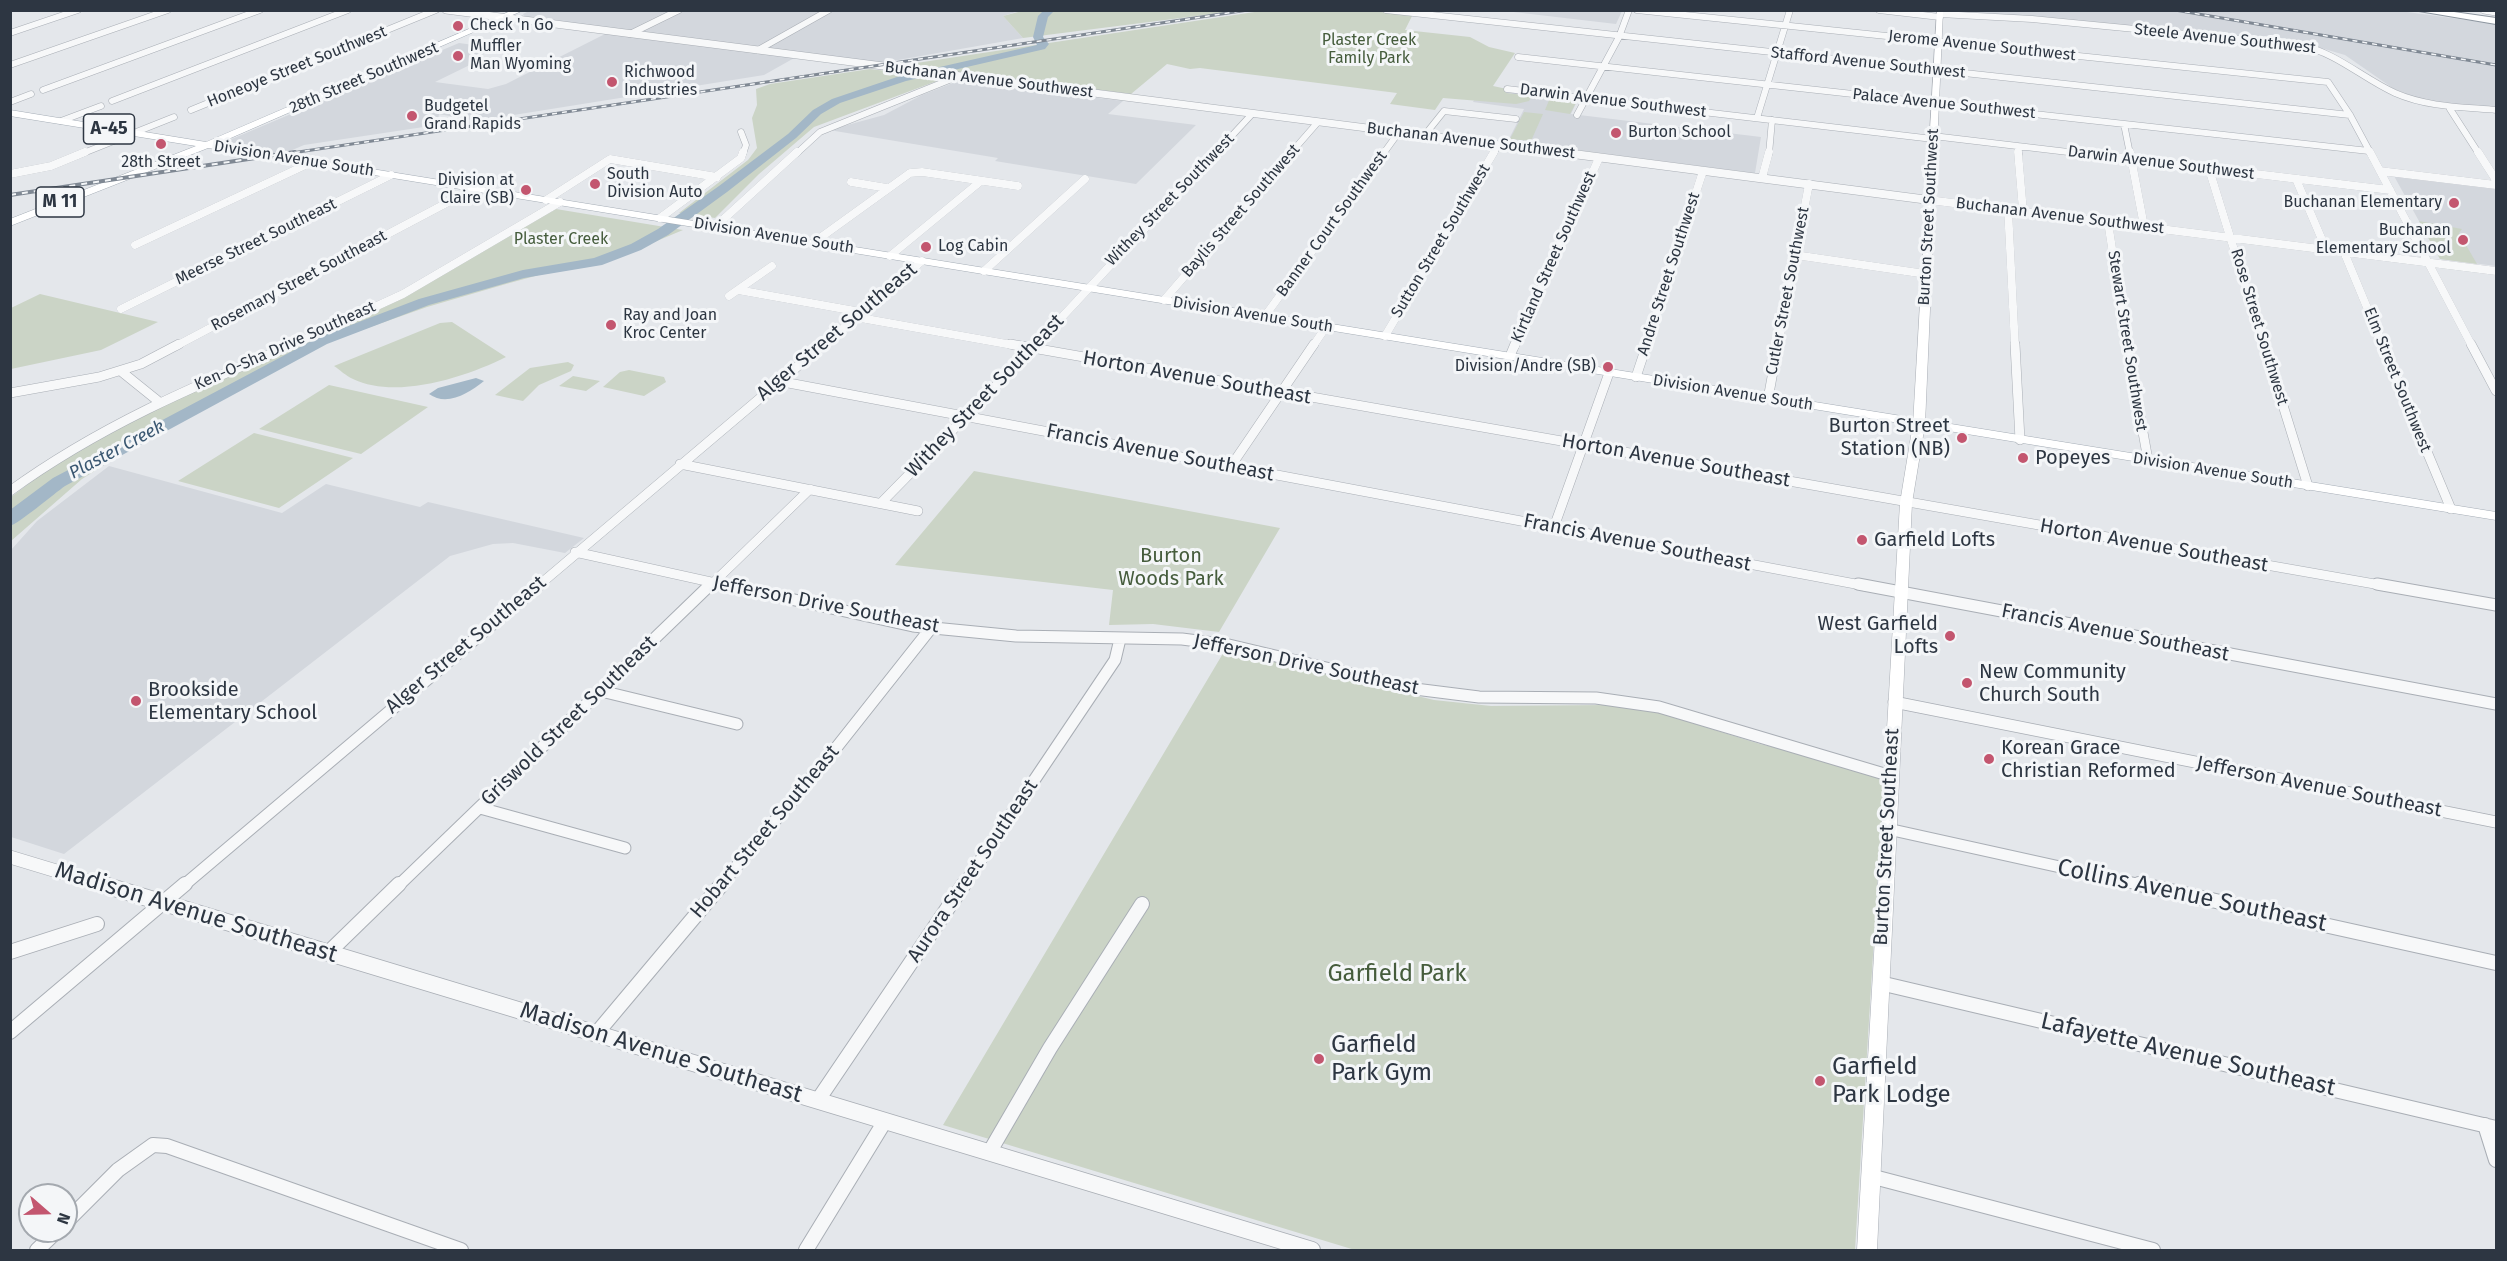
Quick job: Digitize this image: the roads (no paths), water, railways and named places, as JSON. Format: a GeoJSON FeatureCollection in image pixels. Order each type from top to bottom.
{"type":"FeatureCollection","features":[{"type":"Feature","properties":{"kind":"highway"},"geometry":{"type":"LineString","coordinates":[[2417,10],[2484,15],[2496,20]]}},
{"type":"Feature","properties":{"kind":"highway"},"geometry":{"type":"LineString","coordinates":[[2444,10],[2496,20]]}},
{"type":"Feature","properties":{"kind":"main road","name":"28th Street Southwest"},"geometry":{"type":"LineString","coordinates":[[207,145],[520,10]]}},
{"type":"Feature","properties":{"kind":"main road","name":"Burton Street Southwest"},"geometry":{"type":"LineString","coordinates":[[1919,424],[1940,14]]}},
{"type":"Feature","properties":{"kind":"main road","name":"Division Avenue South"},"geometry":{"type":"LineString","coordinates":[[10,113],[2496,516]]}},
{"type":"Feature","properties":{"kind":"main road","name":"M 11"},"geometry":{"type":"LineString","coordinates":[[10,223],[207,145]]}},
{"type":"Feature","properties":{"kind":"main road","name":"Burton Street Southeast"},"geometry":{"type":"LineString","coordinates":[[1866,1251],[1906,503],[1919,424]]}},
{"type":"Feature","properties":{"kind":"street"},"geometry":{"type":"LineString","coordinates":[[10,33],[78,10]]}},
{"type":"Feature","properties":{"kind":"street"},"geometry":{"type":"LineString","coordinates":[[10,65],[168,10]]}},
{"type":"Feature","properties":{"kind":"street"},"geometry":{"type":"LineString","coordinates":[[44,90],[260,10]]}},
{"type":"Feature","properties":{"kind":"street"},"geometry":{"type":"LineString","coordinates":[[112,101],[348,10]]}},
{"type":"Feature","properties":{"kind":"street","name":"Honeoye Street Southwest"},"geometry":{"type":"LineString","coordinates":[[191,110],[436,10]]}},
{"type":"Feature","properties":{"kind":"street","name":"Buchanan Avenue Southwest"},"geometry":{"type":"LineString","coordinates":[[446,10],[2496,271]]}},
{"type":"Feature","properties":{"kind":"street"},"geometry":{"type":"LineString","coordinates":[[630,34],[679,10]]}},
{"type":"Feature","properties":{"kind":"street"},"geometry":{"type":"LineString","coordinates":[[758,50],[830,10]]}},
{"type":"Feature","properties":{"kind":"street","name":"Stafford Avenue Southwest"},"geometry":{"type":"LineString","coordinates":[[1386,10],[2350,115]]}},
{"type":"Feature","properties":{"kind":"street"},"geometry":{"type":"LineString","coordinates":[[1577,115],[1619,37],[1629,10]]}},
{"type":"Feature","properties":{"kind":"street","name":"Jerome Avenue Southwest"},"geometry":{"type":"LineString","coordinates":[[1636,10],[2328,82],[2350,115]]}},
{"type":"Feature","properties":{"kind":"street"},"geometry":{"type":"LineString","coordinates":[[1757,118],[1790,10]]}},
{"type":"Feature","properties":{"kind":"street","name":"Steele Avenue Southwest"},"geometry":{"type":"LineString","coordinates":[[1879,10],[2031,19],[2315,47],[2333,53],[2386,88],[2406,97],[2435,104],[2496,110]]}},
{"type":"Feature","properties":{"kind":"street"},"geometry":{"type":"LineString","coordinates":[[2484,15],[2496,12]]}},
{"type":"Feature","properties":{"kind":"street"},"geometry":{"type":"LineString","coordinates":[[1983,17],[2303,49]]}},
{"type":"Feature","properties":{"kind":"street","name":"Palace Avenue Southwest"},"geometry":{"type":"LineString","coordinates":[[1518,57],[2369,152]]}},
{"type":"Feature","properties":{"kind":"street"},"geometry":{"type":"LineString","coordinates":[[710,226],[820,132],[896,104],[959,76]]}},
{"type":"Feature","properties":{"kind":"street","name":"Darwin Avenue Southwest"},"geometry":{"type":"LineString","coordinates":[[1507,88],[2390,190]]}},
{"type":"Feature","properties":{"kind":"street"},"geometry":{"type":"LineString","coordinates":[[10,102],[31,94]]}},
{"type":"Feature","properties":{"kind":"street"},"geometry":{"type":"LineString","coordinates":[[61,121],[100,106]]}},
{"type":"Feature","properties":{"kind":"street"},"geometry":{"type":"LineString","coordinates":[[2450,109],[2496,180]]}},
{"type":"Feature","properties":{"kind":"street"},"geometry":{"type":"LineString","coordinates":[[1424,136],[1442,111],[1516,119]]}},
{"type":"Feature","properties":{"kind":"street","name":"Withey Street Southwest"},"geometry":{"type":"LineString","coordinates":[[1088,288],[1252,114]]}},
{"type":"Feature","properties":{"kind":"street"},"geometry":{"type":"LineString","coordinates":[[2350,115],[2496,391]]}},
{"type":"Feature","properties":{"kind":"street"},"geometry":{"type":"LineString","coordinates":[[10,174],[51,166],[174,117]]}},
{"type":"Feature","properties":{"kind":"street"},"geometry":{"type":"LineString","coordinates":[[1762,178],[1770,150],[1772,120]]}},
{"type":"Feature","properties":{"kind":"street","name":"Baylis Street Southwest"},"geometry":{"type":"LineString","coordinates":[[1164,300],[1318,122]]}},
{"type":"Feature","properties":{"kind":"street"},"geometry":{"type":"LineString","coordinates":[[2124,124],[2144,226]]}},
{"type":"Feature","properties":{"kind":"street"},"geometry":{"type":"LineString","coordinates":[[665,219],[744,154],[746,141],[741,132]]}},
{"type":"Feature","properties":{"kind":"street","name":"Banner Court Southwest"},"geometry":{"type":"LineString","coordinates":[[1265,316],[1400,132]]}},
{"type":"Feature","properties":{"kind":"street","name":"Sutton Street Southwest"},"geometry":{"type":"LineString","coordinates":[[1385,336],[1498,145]]}},
{"type":"Feature","properties":{"kind":"street"},"geometry":{"type":"LineString","coordinates":[[2018,146],[2022,211]]}},
{"type":"Feature","properties":{"kind":"street","name":"Kirtland Street Southwest"},"geometry":{"type":"LineString","coordinates":[[1510,356],[1599,158]]}},
{"type":"Feature","properties":{"kind":"street"},"geometry":{"type":"LineString","coordinates":[[546,200],[610,159],[717,177]]}},
{"type":"Feature","properties":{"kind":"street"},"geometry":{"type":"LineString","coordinates":[[135,245],[312,162]]}},
{"type":"Feature","properties":{"kind":"street","name":"Rose Street Southwest"},"geometry":{"type":"LineString","coordinates":[[2209,169],[2308,486]]}},
{"type":"Feature","properties":{"kind":"street","name":"Andre Street Southwest"},"geometry":{"type":"LineString","coordinates":[[1636,377],[1702,171]]}},
{"type":"Feature","properties":{"kind":"street"},"geometry":{"type":"LineString","coordinates":[[2380,171],[2496,185]]}},
{"type":"Feature","properties":{"kind":"street"},"geometry":{"type":"LineString","coordinates":[[813,243],[887,188],[907,174],[914,172],[1018,186]]}},
{"type":"Feature","properties":{"kind":"street","name":"Meerse Street Southeast"},"geometry":{"type":"LineString","coordinates":[[121,309],[391,175]]}},
{"type":"Feature","properties":{"kind":"street"},"geometry":{"type":"LineString","coordinates":[[984,271],[1085,179]]}},
{"type":"Feature","properties":{"kind":"street"},"geometry":{"type":"LineString","coordinates":[[2296,179],[2326,249]]}},
{"type":"Feature","properties":{"kind":"street"},"geometry":{"type":"LineString","coordinates":[[890,255],[981,181]]}},
{"type":"Feature","properties":{"kind":"street"},"geometry":{"type":"LineString","coordinates":[[851,182],[887,188]]}},
{"type":"Feature","properties":{"kind":"street","name":"Cutler Street Southwest"},"geometry":{"type":"LineString","coordinates":[[1768,399],[1809,184]]}},
{"type":"Feature","properties":{"kind":"street","name":"Rosemary Street Southeast"},"geometry":{"type":"LineString","coordinates":[[122,372],[168,351],[475,188]]}},
{"type":"Feature","properties":{"kind":"street","name":"Ken-O-Sha Drive Southeast"},"geometry":{"type":"LineString","coordinates":[[10,491],[67,451],[158,401],[370,310],[560,202]]}},
{"type":"Feature","properties":{"kind":"street"},"geometry":{"type":"LineString","coordinates":[[2008,209],[2020,440]]}},
{"type":"Feature","properties":{"kind":"street","name":"Stewart Street Southwest"},"geometry":{"type":"LineString","coordinates":[[2108,222],[2138,413],[2148,460]]}},
{"type":"Feature","properties":{"kind":"street","name":"Elm Street Southwest"},"geometry":{"type":"LineString","coordinates":[[2344,252],[2451,509]]}},
{"type":"Feature","properties":{"kind":"street"},"geometry":{"type":"LineString","coordinates":[[1795,255],[1926,274]]}},
{"type":"Feature","properties":{"kind":"street","name":"Alger Street Southeast"},"geometry":{"type":"LineString","coordinates":[[10,1032],[922,261]]}},
{"type":"Feature","properties":{"kind":"street"},"geometry":{"type":"LineString","coordinates":[[729,296],[772,266]]}},
{"type":"Feature","properties":{"kind":"street","name":"Withey Street Southeast"},"geometry":{"type":"LineString","coordinates":[[881,503],[1088,288]]}},
{"type":"Feature","properties":{"kind":"street","name":"Horton Avenue Southeast"},"geometry":{"type":"LineString","coordinates":[[738,290],[1032,348],[1282,393],[1585,444],[1906,503],[2496,605]]}},
{"type":"Feature","properties":{"kind":"street"},"geometry":{"type":"LineString","coordinates":[[1231,466],[1326,327]]}},
{"type":"Feature","properties":{"kind":"street"},"geometry":{"type":"LineString","coordinates":[[10,393],[122,372],[158,401]]}},
{"type":"Feature","properties":{"kind":"street"},"geometry":{"type":"LineString","coordinates":[[1554,527],[1609,373]]}},
{"type":"Feature","properties":{"kind":"street","name":"Francis Avenue Southeast"},"geometry":{"type":"LineString","coordinates":[[778,381],[2496,704]]}},
{"type":"Feature","properties":{"kind":"street"},"geometry":{"type":"LineString","coordinates":[[10,400],[28,390]]}},
{"type":"Feature","properties":{"kind":"street"},"geometry":{"type":"LineString","coordinates":[[680,464],[918,511]]}},
{"type":"Feature","properties":{"kind":"street","name":"Griswold Street Southeast"},"geometry":{"type":"LineString","coordinates":[[328,953],[810,489]]}},
{"type":"Feature","properties":{"kind":"street","name":"Jefferson Drive Southeast"},"geometry":{"type":"LineString","coordinates":[[576,552],[931,628],[1007,636],[1182,639],[1229,645],[1396,685],[1479,697],[1596,698],[1659,707],[1890,776]]}},
{"type":"Feature","properties":{"kind":"street","name":"Hobart Street Southeast"},"geometry":{"type":"LineString","coordinates":[[596,1034],[838,746],[931,628]]}},
{"type":"Feature","properties":{"kind":"street","name":"Aurora Street Southeast"},"geometry":{"type":"LineString","coordinates":[[818,1100],[1115,660],[1120,639]]}},
{"type":"Feature","properties":{"kind":"street"},"geometry":{"type":"LineString","coordinates":[[601,691],[737,724]]}},
{"type":"Feature","properties":{"kind":"street","name":"Jefferson Avenue Southeast"},"geometry":{"type":"LineString","coordinates":[[1894,702],[2496,822]]}},
{"type":"Feature","properties":{"kind":"street"},"geometry":{"type":"LineString","coordinates":[[480,808],[625,848]]}},
{"type":"Feature","properties":{"kind":"street","name":"Collins Avenue Southeast"},"geometry":{"type":"LineString","coordinates":[[1888,829],[2496,963]]}},
{"type":"Feature","properties":{"kind":"street","name":"Madison Avenue Southeast"},"geometry":{"type":"LineString","coordinates":[[10,857],[1312,1251]]}},
{"type":"Feature","properties":{"kind":"street"},"geometry":{"type":"LineString","coordinates":[[989,1153],[1050,1048],[1078,1008],[1142,904]]}},
{"type":"Feature","properties":{"kind":"street"},"geometry":{"type":"LineString","coordinates":[[10,952],[97,924]]}},
{"type":"Feature","properties":{"kind":"street","name":"Lafayette Avenue Southeast"},"geometry":{"type":"LineString","coordinates":[[1880,983],[2491,1126]]}},
{"type":"Feature","properties":{"kind":"street"},"geometry":{"type":"LineString","coordinates":[[806,1251],[885,1121]]}},
{"type":"Feature","properties":{"kind":"street"},"geometry":{"type":"LineString","coordinates":[[2491,1126],[2496,1160]]}},
{"type":"Feature","properties":{"kind":"street"},"geometry":{"type":"LineString","coordinates":[[78,1210],[118,1170],[153,1145],[167,1146],[461,1251]]}},
{"type":"Feature","properties":{"kind":"street"},"geometry":{"type":"LineString","coordinates":[[1870,1176],[2153,1251]]}},
{"type":"Feature","properties":{"kind":"water"},"geometry":{"type":"Polygon","coordinates":[[[476,378],[484,381],[458,397],[443,399],[429,394],[438,388],[476,378]]]}},
{"type":"Feature","properties":{"kind":"waterway","name":"Plaster Creek"},"geometry":{"type":"LineString","coordinates":[[10,521],[23,508],[59,482],[322,341],[424,302],[523,274],[597,262],[636,247],[663,232],[723,189],[792,136],[817,112],[836,101],[904,78],[948,70],[1041,47],[1044,44],[1038,37],[1043,24],[1043,16],[1050,10]]}},
{"type":"Feature","properties":{"kind":"railway"},"geometry":{"type":"LineString","coordinates":[[285,154],[1248,10]]}},
{"type":"Feature","properties":{"kind":"railway"},"geometry":{"type":"LineString","coordinates":[[2175,10],[2496,65]]}},
{"type":"Feature","properties":{"kind":"railway"},"geometry":{"type":"LineString","coordinates":[[10,195],[295,152]]}},
{"type":"Feature","properties":{"kind":"place","name":"Check 'n Go"},"geometry":{"type":"Point","coordinates":[458,26]}},
{"type":"Feature","properties":{"kind":"place","name":"Muffler Man Wyoming"},"geometry":{"type":"Point","coordinates":[458,56]}},
{"type":"Feature","properties":{"kind":"place","name":"Richwood Industries"},"geometry":{"type":"Point","coordinates":[612,82]}},
{"type":"Feature","properties":{"kind":"place","name":"Budgetel Grand Rapids"},"geometry":{"type":"Point","coordinates":[412,116]}},
{"type":"Feature","properties":{"kind":"place","name":"Burton School"},"geometry":{"type":"Point","coordinates":[1616,133]}},
{"type":"Feature","properties":{"kind":"place","name":"28th Street"},"geometry":{"type":"Point","coordinates":[161,144]}},
{"type":"Feature","properties":{"kind":"place","name":"South Division Auto"},"geometry":{"type":"Point","coordinates":[595,184]}},
{"type":"Feature","properties":{"kind":"place","name":"Division at Claire (SB)"},"geometry":{"type":"Point","coordinates":[526,190]}},
{"type":"Feature","properties":{"kind":"place","name":"Buchanan Elementary"},"geometry":{"type":"Point","coordinates":[2454,203]}},
{"type":"Feature","properties":{"kind":"place","name":"Buchanan Elementary School"},"geometry":{"type":"Point","coordinates":[2463,240]}},
{"type":"Feature","properties":{"kind":"place","name":"Log Cabin"},"geometry":{"type":"Point","coordinates":[926,247]}},
{"type":"Feature","properties":{"kind":"place","name":"Ray and Joan Kroc Center"},"geometry":{"type":"Point","coordinates":[611,325]}},
{"type":"Feature","properties":{"kind":"place","name":"Division/Andre (SB)"},"geometry":{"type":"Point","coordinates":[1608,367]}},
{"type":"Feature","properties":{"kind":"place","name":"Burton Street Station (NB)"},"geometry":{"type":"Point","coordinates":[1962,438]}},
{"type":"Feature","properties":{"kind":"place","name":"Popeyes"},"geometry":{"type":"Point","coordinates":[2023,458]}},
{"type":"Feature","properties":{"kind":"place","name":"Garfield Lofts"},"geometry":{"type":"Point","coordinates":[1862,540]}},
{"type":"Feature","properties":{"kind":"place","name":"West Garfield Lofts"},"geometry":{"type":"Point","coordinates":[1950,636]}},
{"type":"Feature","properties":{"kind":"place","name":"New Community Church South"},"geometry":{"type":"Point","coordinates":[1967,683]}},
{"type":"Feature","properties":{"kind":"place","name":"Brookside Elementary School"},"geometry":{"type":"Point","coordinates":[136,701]}},
{"type":"Feature","properties":{"kind":"place","name":"Korean Grace Christian Reformed"},"geometry":{"type":"Point","coordinates":[1989,759]}},
{"type":"Feature","properties":{"kind":"place","name":"Garfield Park Gym"},"geometry":{"type":"Point","coordinates":[1319,1059]}},
{"type":"Feature","properties":{"kind":"place","name":"Garfield Park Lodge"},"geometry":{"type":"Point","coordinates":[1820,1081]}},
{"type":"Feature","properties":{"kind":"park label","name":"Plaster Creek Family Park"},"geometry":{"type":"Point","coordinates":[1369,50]}},
{"type":"Feature","properties":{"kind":"park label","name":"Burton Woods Park"},"geometry":{"type":"Point","coordinates":[1171,568]}},
{"type":"Feature","properties":{"kind":"park label","name":"Garfield Park"},"geometry":{"type":"Point","coordinates":[1397,974]}}]}
